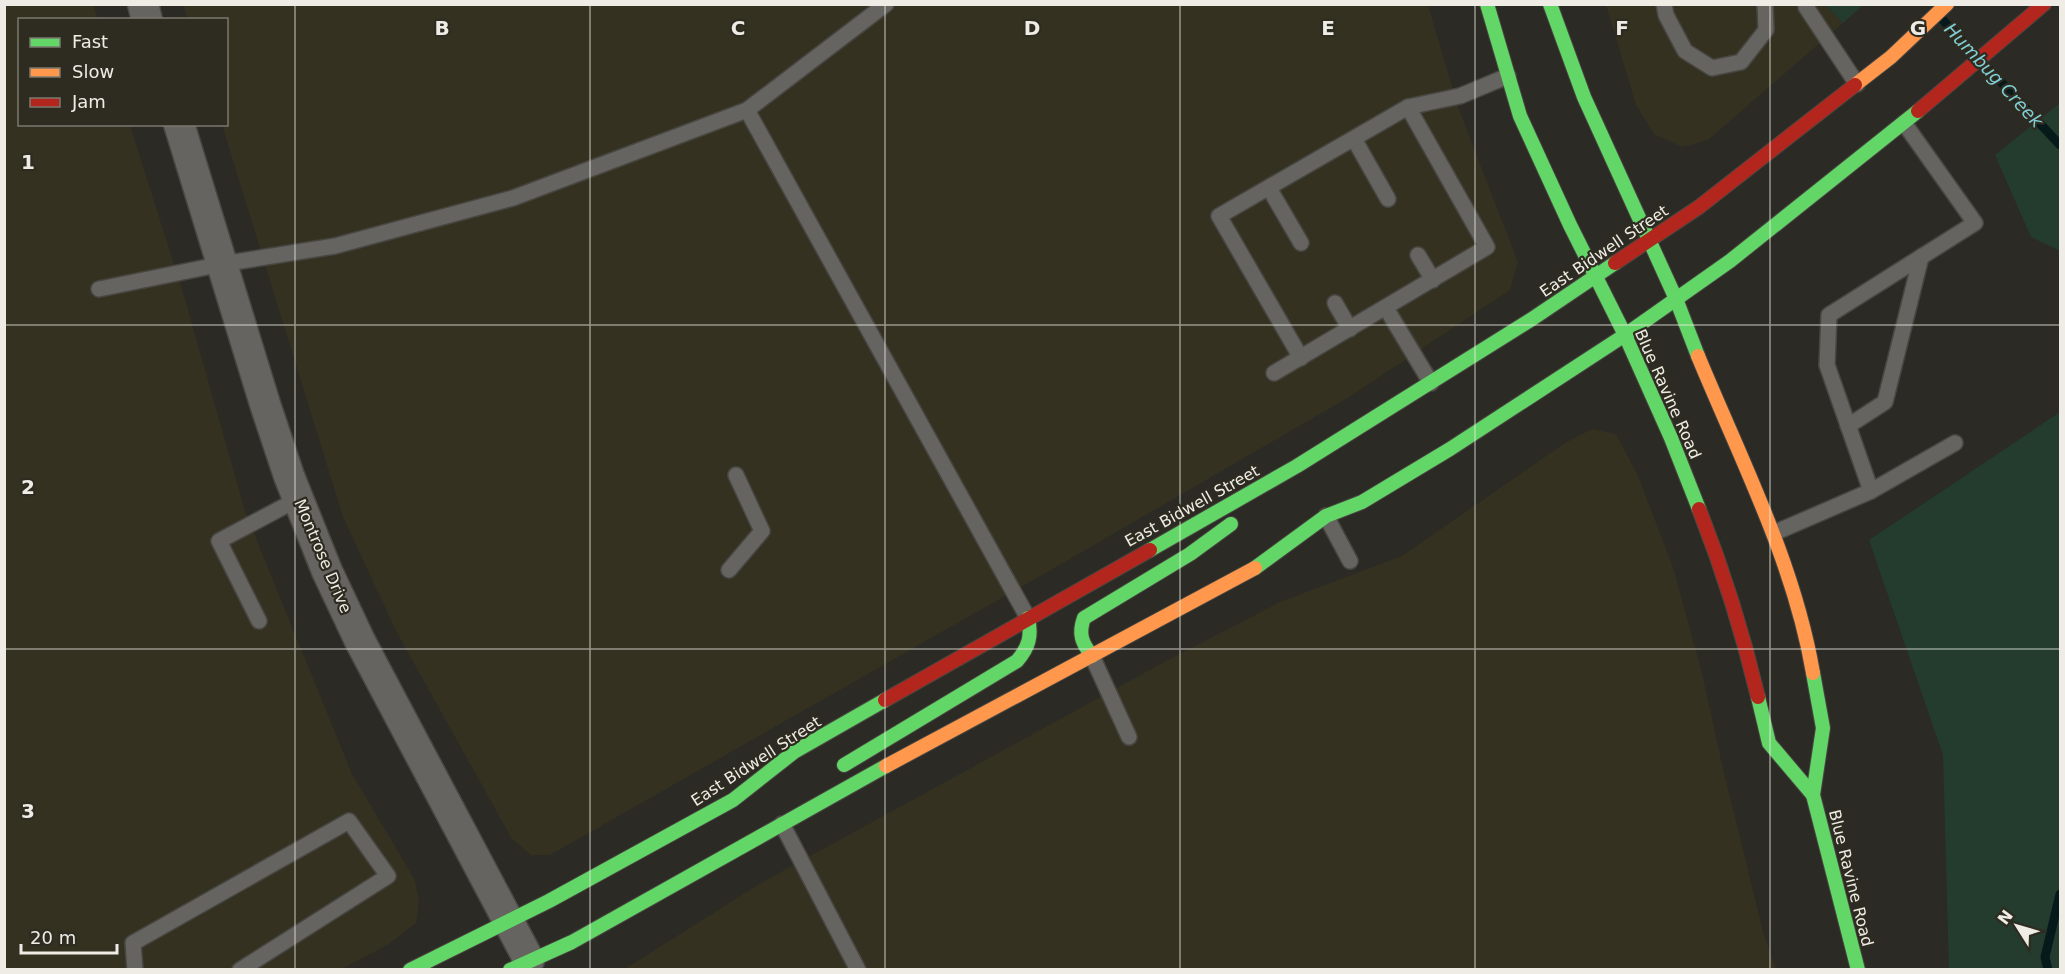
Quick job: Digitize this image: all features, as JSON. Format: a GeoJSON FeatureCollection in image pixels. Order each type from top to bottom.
{"type":"FeatureCollection","features":[{"type":"Feature","properties":{"kind":"main road","name":"Blue Ravine Road"},"geometry":{"type":"LineString","coordinates":[[1487,4],[1520,116],[1594,275],[1625,335],[1671,438],[1711,539],[1751,667],[1769,743],[1813,795]]}},
{"type":"Feature","properties":{"kind":"main road","name":"Blue Ravine Road"},"geometry":{"type":"LineString","coordinates":[[1550,4],[1584,97],[1676,299],[1774,533],[1809,648],[1823,728],[1813,795],[1858,969]]}},
{"type":"Feature","properties":{"kind":"main road","name":"East Bidwell Street"},"geometry":{"type":"LineString","coordinates":[[410,969],[549,901],[733,800],[794,752],[1284,473],[1431,383],[1532,319],[1594,275],[1699,207],[1891,57],[1947,4]]}},
{"type":"Feature","properties":{"kind":"main road"},"geometry":{"type":"LineString","coordinates":[[2025,20],[2036,4]]}},
{"type":"Feature","properties":{"kind":"main road"},"geometry":{"type":"LineString","coordinates":[[527,967],[940,736],[1264,563],[1326,516],[1362,501],[1450,449],[1625,335],[1786,218],[1904,123],[2043,4]]}},
{"type":"Feature","properties":{"kind":"main road"},"geometry":{"type":"LineString","coordinates":[[1092,656],[1079,636],[1084,618],[1190,554],[1249,511],[1284,473]]}},
{"type":"Feature","properties":{"kind":"main road"},"geometry":{"type":"LineString","coordinates":[[836,770],[1017,661],[1026,652],[1031,641],[1032,630],[1029,618]]}},
{"type":"Feature","properties":{"kind":"main road"},"geometry":{"type":"LineString","coordinates":[[782,824],[800,797]]}},
{"type":"Feature","properties":{"kind":"street","name":"Montrose Drive"},"geometry":{"type":"LineString","coordinates":[[180,126],[265,404],[298,500],[327,571],[360,641],[508,920],[527,967]]}},
{"type":"Feature","properties":{"kind":"lane"},"geometry":{"type":"LineString","coordinates":[[99,289],[222,264],[335,246],[513,198],[747,110],[886,4]]}},
{"type":"Feature","properties":{"kind":"lane"},"geometry":{"type":"LineString","coordinates":[[1665,10],[1684,51],[1712,68],[1742,62],[1766,30],[1765,4]]}},
{"type":"Feature","properties":{"kind":"lane"},"geometry":{"type":"LineString","coordinates":[[1806,4],[1857,84]]}},
{"type":"Feature","properties":{"kind":"lane"},"geometry":{"type":"LineString","coordinates":[[1301,358],[1219,216],[1408,107],[1460,96],[1508,76]]}},
{"type":"Feature","properties":{"kind":"lane"},"geometry":{"type":"LineString","coordinates":[[1274,373],[1487,247],[1408,107]]}},
{"type":"Feature","properties":{"kind":"lane"},"geometry":{"type":"LineString","coordinates":[[747,110],[1029,618]]}},
{"type":"Feature","properties":{"kind":"lane"},"geometry":{"type":"LineString","coordinates":[[1871,491],[1827,365],[1829,315],[1975,223],[1904,123]]}},
{"type":"Feature","properties":{"kind":"lane"},"geometry":{"type":"LineString","coordinates":[[1354,139],[1388,199]]}},
{"type":"Feature","properties":{"kind":"lane"},"geometry":{"type":"LineString","coordinates":[[1269,188],[1301,243]]}},
{"type":"Feature","properties":{"kind":"lane"},"geometry":{"type":"LineString","coordinates":[[1418,255],[1433,280]]}},
{"type":"Feature","properties":{"kind":"lane"},"geometry":{"type":"LineString","coordinates":[[1848,426],[1885,402],[1921,257]]}},
{"type":"Feature","properties":{"kind":"lane"},"geometry":{"type":"LineString","coordinates":[[1335,303],[1350,329]]}},
{"type":"Feature","properties":{"kind":"lane"},"geometry":{"type":"LineString","coordinates":[[1386,308],[1431,383]]}},
{"type":"Feature","properties":{"kind":"lane"},"geometry":{"type":"LineString","coordinates":[[1774,533],[1871,491],[1955,443]]}},
{"type":"Feature","properties":{"kind":"lane"},"geometry":{"type":"LineString","coordinates":[[729,570],[762,531],[736,475]]}},
{"type":"Feature","properties":{"kind":"lane"},"geometry":{"type":"LineString","coordinates":[[259,621],[219,541],[298,500]]}},
{"type":"Feature","properties":{"kind":"lane"},"geometry":{"type":"LineString","coordinates":[[1326,516],[1350,561]]}},
{"type":"Feature","properties":{"kind":"lane"},"geometry":{"type":"LineString","coordinates":[[1092,656],[1129,737]]}},
{"type":"Feature","properties":{"kind":"lane"},"geometry":{"type":"LineString","coordinates":[[135,969],[133,943],[349,821],[388,876],[240,969]]}},
{"type":"Feature","properties":{"kind":"lane"},"geometry":{"type":"LineString","coordinates":[[782,824],[858,969]]}},
{"type":"Feature","properties":{"kind":"shaded area"},"geometry":{"type":"Polygon","coordinates":[[[5,5],[93,5],[98,18],[18,18],[18,126],[130,126],[184,296],[246,514],[352,774],[415,880],[419,903],[416,923],[389,944],[342,969],[5,970],[5,5]]]}},
{"type":"Feature","properties":{"kind":"shaded area"},"geometry":{"type":"Polygon","coordinates":[[[183,5],[1428,5],[1458,107],[1518,262],[1510,290],[1351,396],[550,855],[531,855],[512,839],[396,631],[343,517],[222,126],[228,126],[228,18],[188,18],[183,5]]]}},
{"type":"Feature","properties":{"kind":"shaded area"},"geometry":{"type":"Polygon","coordinates":[[[1606,5],[1826,5],[1843,23],[1708,140],[1682,147],[1654,134],[1636,105],[1606,5]]]}},
{"type":"Feature","properties":{"kind":"shaded area"},"geometry":{"type":"Polygon","coordinates":[[[1592,429],[1616,434],[1638,476],[1673,567],[1702,673],[1764,935],[1776,969],[623,970],[761,883],[1166,661],[1280,602],[1402,556],[1565,443],[1592,429]]]}},
{"type":"Feature","properties":{"kind":"green space"},"geometry":{"type":"Polygon","coordinates":[[[1826,5],[1863,5],[1843,23],[1826,5]]]}},
{"type":"Feature","properties":{"kind":"green space"},"geometry":{"type":"Polygon","coordinates":[[[2060,103],[2060,251],[2031,237],[1995,155],[2060,103]]]}},
{"type":"Feature","properties":{"kind":"green space"},"geometry":{"type":"Polygon","coordinates":[[[2060,412],[2060,969],[1949,969],[1943,755],[1869,540],[2060,412]]]}},
{"type":"Feature","properties":{"kind":"waterway","name":"Humbug Creek"},"geometry":{"type":"LineString","coordinates":[[1940,17],[2060,145]]}},
{"type":"Feature","properties":{"kind":"waterway","name":"Humbug Creek"},"geometry":{"type":"LineString","coordinates":[[2048,970],[2045,957],[2060,894]]}},
{"type":"Feature","properties":{"kind":"traffic: fast"},"geometry":{"type":"LineString","coordinates":[[1487,4],[1520,116],[1570,225],[1625,335],[1671,438],[1699,509]]}},
{"type":"Feature","properties":{"kind":"traffic: fast"},"geometry":{"type":"LineString","coordinates":[[1550,4],[1584,97],[1676,299],[1698,356]]}},
{"type":"Feature","properties":{"kind":"traffic: fast"},"geometry":{"type":"LineString","coordinates":[[1255,568],[1326,516],[1362,502],[1450,449],[1625,335],[1730,261],[1918,111]]}},
{"type":"Feature","properties":{"kind":"traffic: fast"},"geometry":{"type":"LineString","coordinates":[[1150,550],[1297,466],[1532,319],[1615,263]]}},
{"type":"Feature","properties":{"kind":"traffic: fast"},"geometry":{"type":"LineString","coordinates":[[1092,656],[1082,638],[1081,629],[1084,618],[1190,554],[1231,524]]}},
{"type":"Feature","properties":{"kind":"traffic: fast"},"geometry":{"type":"LineString","coordinates":[[844,765],[1017,661],[1028,641],[1030,630],[1028,618]]}},
{"type":"Feature","properties":{"kind":"traffic: fast"},"geometry":{"type":"LineString","coordinates":[[1813,673],[1823,728],[1813,795],[1858,970]]}},
{"type":"Feature","properties":{"kind":"traffic: fast"},"geometry":{"type":"LineString","coordinates":[[1758,697],[1769,743],[1813,795]]}},
{"type":"Feature","properties":{"kind":"traffic: fast"},"geometry":{"type":"LineString","coordinates":[[410,970],[549,901],[733,800],[794,752],[885,700]]}},
{"type":"Feature","properties":{"kind":"traffic: fast"},"geometry":{"type":"LineString","coordinates":[[510,970],[572,942],[886,766]]}},
{"type":"Feature","properties":{"kind":"traffic: slow"},"geometry":{"type":"LineString","coordinates":[[1855,85],[1891,57],[1947,4]]}},
{"type":"Feature","properties":{"kind":"traffic: slow"},"geometry":{"type":"LineString","coordinates":[[1698,356],[1780,551],[1793,591],[1813,673]]}},
{"type":"Feature","properties":{"kind":"traffic: slow"},"geometry":{"type":"LineString","coordinates":[[886,766],[1255,568]]}},
{"type":"Feature","properties":{"kind":"traffic: jam"},"geometry":{"type":"LineString","coordinates":[[1918,111],[2044,4]]}},
{"type":"Feature","properties":{"kind":"traffic: jam"},"geometry":{"type":"LineString","coordinates":[[1615,263],[1699,207],[1855,85]]}},
{"type":"Feature","properties":{"kind":"traffic: jam"},"geometry":{"type":"LineString","coordinates":[[1699,509],[1732,602],[1758,697]]}},
{"type":"Feature","properties":{"kind":"traffic: jam"},"geometry":{"type":"LineString","coordinates":[[885,700],[1150,550]]}}]}
